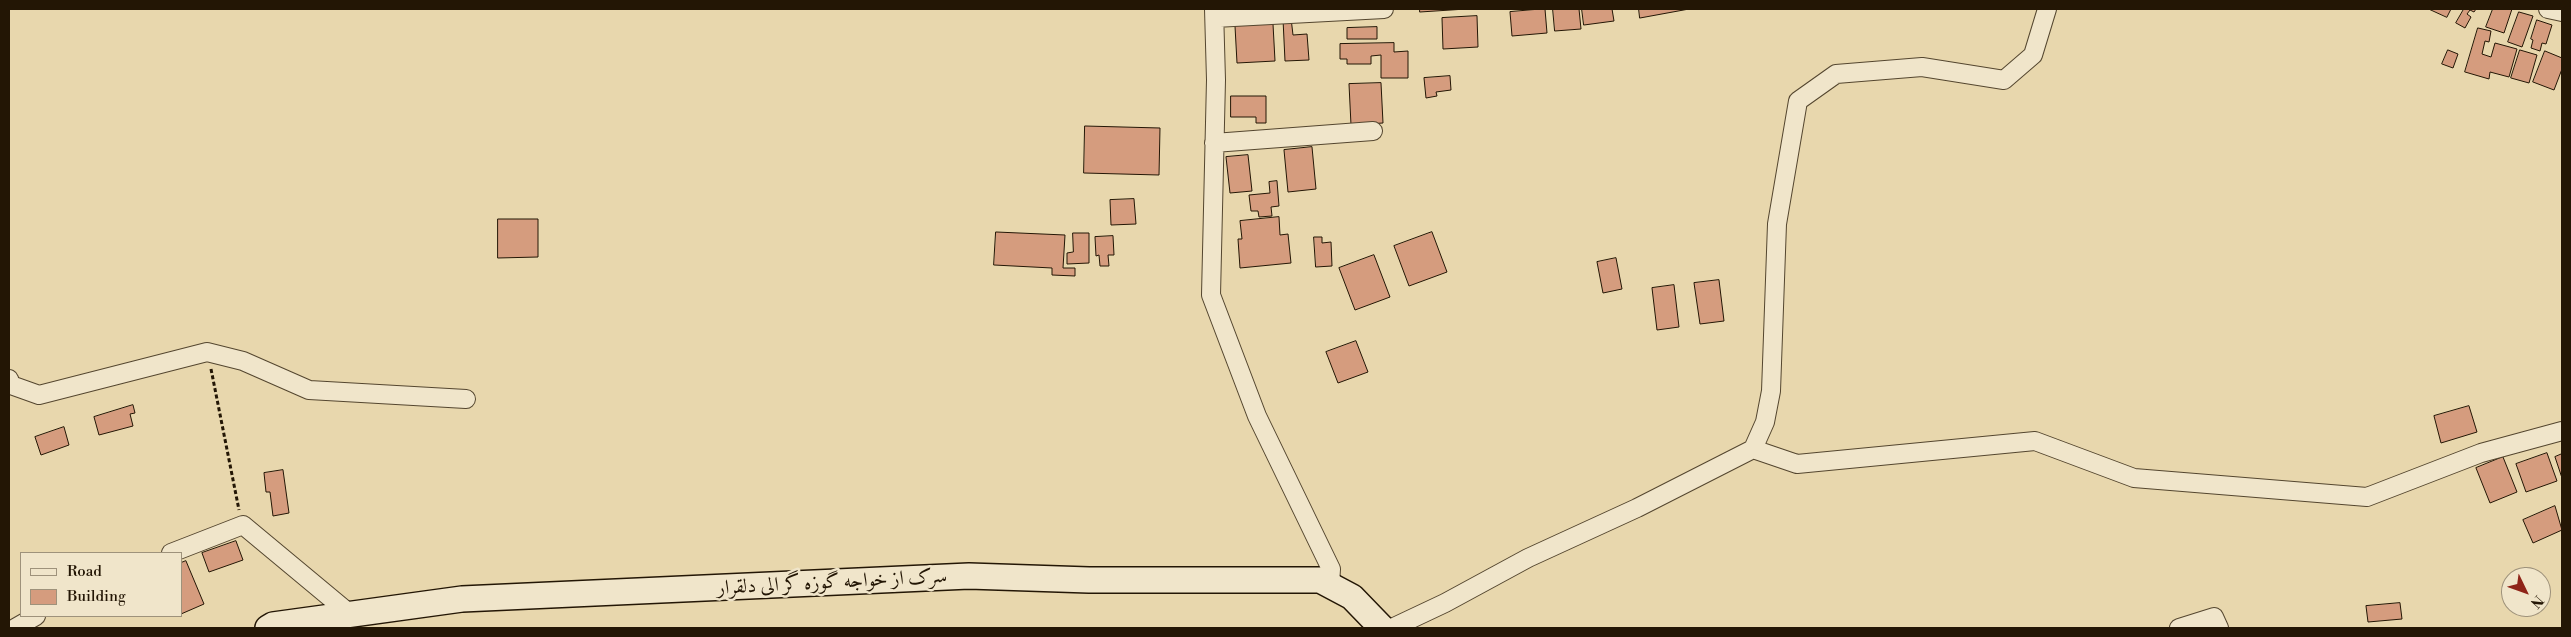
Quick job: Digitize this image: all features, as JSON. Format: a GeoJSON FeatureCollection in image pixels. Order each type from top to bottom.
{"type":"FeatureCollection","features":[{"type":"Feature","properties":{"kind":"street"},"geometry":{"type":"LineString","coordinates":[[1330,585],[1331,569],[1257,416],[1211,295],[1214,14],[1384,9]]}},
{"type":"Feature","properties":{"kind":"street"},"geometry":{"type":"LineString","coordinates":[[1392,628],[1445,603],[1528,558],[1637,508],[1753,449],[1765,422],[1771,392],[1777,224],[1798,101],[1836,74],[1922,67],[2004,80],[2033,55],[2047,9]]}},
{"type":"Feature","properties":{"kind":"street"},"geometry":{"type":"LineString","coordinates":[[2548,9],[2562,12]]}},
{"type":"Feature","properties":{"kind":"street"},"geometry":{"type":"LineString","coordinates":[[1214,143],[1373,131]]}},
{"type":"Feature","properties":{"kind":"street"},"geometry":{"type":"LineString","coordinates":[[9,379],[11,386],[39,395],[207,352],[243,361],[310,390],[466,399]]}},
{"type":"Feature","properties":{"kind":"street"},"geometry":{"type":"LineString","coordinates":[[1753,449],[1797,464],[2035,441],[2134,478],[2367,497],[2481,453],[2562,431]]}},
{"type":"Feature","properties":{"kind":"street"},"geometry":{"type":"LineString","coordinates":[[174,552],[243,525],[350,614]]}},
{"type":"Feature","properties":{"kind":"street","name":"سرک از خواجه گوزه گر الی دلقرار"},"geometry":{"type":"LineString","coordinates":[[268,628],[273,625],[462,599],[969,576],[1089,580],[1320,580],[1352,597],[1382,628]]}},
{"type":"Feature","properties":{"kind":"street"},"geometry":{"type":"LineString","coordinates":[[15,628],[34,617]]}},
{"type":"Feature","properties":{"kind":"street"},"geometry":{"type":"LineString","coordinates":[[2179,628],[2214,617],[2219,628]]}},
{"type":"Feature","properties":{"kind":"path"},"geometry":{"type":"LineString","coordinates":[[207,352],[243,525]]}},
{"type":"Feature","properties":{"kind":"building"},"geometry":{"type":"Polygon","coordinates":[[[1420,9],[1466,9],[1420,12],[1420,9]]]}},
{"type":"Feature","properties":{"kind":"building"},"geometry":{"type":"Polygon","coordinates":[[[1545,9],[1547,33],[1512,36],[1510,12],[1545,9]]]}},
{"type":"Feature","properties":{"kind":"building"},"geometry":{"type":"Polygon","coordinates":[[[1553,9],[1579,9],[1581,29],[1555,31],[1553,9]]]}},
{"type":"Feature","properties":{"kind":"building"},"geometry":{"type":"Polygon","coordinates":[[[1582,9],[1612,9],[1614,21],[1584,25],[1582,9]]]}},
{"type":"Feature","properties":{"kind":"building"},"geometry":{"type":"Polygon","coordinates":[[[1639,9],[1689,9],[1640,18],[1639,9]]]}},
{"type":"Feature","properties":{"kind":"building"},"geometry":{"type":"Polygon","coordinates":[[[2429,9],[2451,9],[2447,17],[2429,9]]]}},
{"type":"Feature","properties":{"kind":"building"},"geometry":{"type":"Polygon","coordinates":[[[2464,9],[2476,9],[2474,12],[2470,10],[2467,14],[2471,17],[2465,28],[2456,23],[2464,9]]]}},
{"type":"Feature","properties":{"kind":"building"},"geometry":{"type":"Polygon","coordinates":[[[2493,9],[2512,9],[2504,33],[2486,27],[2493,9]]]}},
{"type":"Feature","properties":{"kind":"building"},"geometry":{"type":"Polygon","coordinates":[[[2519,12],[2533,16],[2522,47],[2508,42],[2519,12]]]}},
{"type":"Feature","properties":{"kind":"building"},"geometry":{"type":"Polygon","coordinates":[[[1477,16],[1478,47],[1443,49],[1442,18],[1477,16]]]}},
{"type":"Feature","properties":{"kind":"building"},"geometry":{"type":"Polygon","coordinates":[[[1291,18],[1293,35],[1307,34],[1309,60],[1285,61],[1283,19],[1291,18]]]}},
{"type":"Feature","properties":{"kind":"building"},"geometry":{"type":"Polygon","coordinates":[[[2537,20],[2552,25],[2546,44],[2542,43],[2540,51],[2531,48],[2533,40],[2531,39],[2537,20]]]}},
{"type":"Feature","properties":{"kind":"building"},"geometry":{"type":"Polygon","coordinates":[[[1273,24],[1275,61],[1237,63],[1235,26],[1273,24]]]}},
{"type":"Feature","properties":{"kind":"building"},"geometry":{"type":"Polygon","coordinates":[[[1377,27],[1377,39],[1347,39],[1347,28],[1377,27]]]}},
{"type":"Feature","properties":{"kind":"building"},"geometry":{"type":"Polygon","coordinates":[[[2478,28],[2491,31],[2489,42],[2485,41],[2482,54],[2491,57],[2495,43],[2517,49],[2509,77],[2490,72],[2489,79],[2465,72],[2478,28]]]}},
{"type":"Feature","properties":{"kind":"building"},"geometry":{"type":"Polygon","coordinates":[[[1394,43],[1394,52],[1408,51],[1408,78],[1381,78],[1381,55],[1371,56],[1371,64],[1347,64],[1347,59],[1340,59],[1340,44],[1394,43]]]}},
{"type":"Feature","properties":{"kind":"building"},"geometry":{"type":"Polygon","coordinates":[[[2448,50],[2458,54],[2453,68],[2442,64],[2448,50]]]}},
{"type":"Feature","properties":{"kind":"building"},"geometry":{"type":"Polygon","coordinates":[[[2520,50],[2537,55],[2529,83],[2511,78],[2520,50]]]}},
{"type":"Feature","properties":{"kind":"building"},"geometry":{"type":"Polygon","coordinates":[[[2545,51],[2562,58],[2562,69],[2554,90],[2533,82],[2545,51]]]}},
{"type":"Feature","properties":{"kind":"building"},"geometry":{"type":"Polygon","coordinates":[[[1450,76],[1451,90],[1436,92],[1437,96],[1426,98],[1424,78],[1450,76]]]}},
{"type":"Feature","properties":{"kind":"building"},"geometry":{"type":"Polygon","coordinates":[[[1381,83],[1383,123],[1351,125],[1349,84],[1381,83]]]}},
{"type":"Feature","properties":{"kind":"building"},"geometry":{"type":"Polygon","coordinates":[[[1231,96],[1266,96],[1266,123],[1256,123],[1256,117],[1231,117],[1231,96]]]}},
{"type":"Feature","properties":{"kind":"building"},"geometry":{"type":"Polygon","coordinates":[[[1085,126],[1160,128],[1159,175],[1084,173],[1085,126]]]}},
{"type":"Feature","properties":{"kind":"building"},"geometry":{"type":"Polygon","coordinates":[[[1312,147],[1316,189],[1288,192],[1284,150],[1312,147]]]}},
{"type":"Feature","properties":{"kind":"building"},"geometry":{"type":"Polygon","coordinates":[[[1248,155],[1252,191],[1230,193],[1226,157],[1248,155]]]}},
{"type":"Feature","properties":{"kind":"building"},"geometry":{"type":"Polygon","coordinates":[[[1277,181],[1279,206],[1271,207],[1272,216],[1259,217],[1258,211],[1251,211],[1249,195],[1270,193],[1269,182],[1277,181]]]}},
{"type":"Feature","properties":{"kind":"building"},"geometry":{"type":"Polygon","coordinates":[[[1134,199],[1136,224],[1111,225],[1110,200],[1134,199]]]}},
{"type":"Feature","properties":{"kind":"building"},"geometry":{"type":"Polygon","coordinates":[[[1279,217],[1280,235],[1288,234],[1291,263],[1240,268],[1238,239],[1242,239],[1240,221],[1279,217]]]}},
{"type":"Feature","properties":{"kind":"building"},"geometry":{"type":"Polygon","coordinates":[[[498,219],[538,219],[538,257],[498,258],[498,219]]]}},
{"type":"Feature","properties":{"kind":"building"},"geometry":{"type":"Polygon","coordinates":[[[996,232],[1065,235],[1063,268],[1075,268],[1075,276],[1052,275],[1052,268],[994,265],[996,232]]]}},
{"type":"Feature","properties":{"kind":"building"},"geometry":{"type":"Polygon","coordinates":[[[1432,232],[1447,272],[1409,286],[1394,246],[1432,232]]]}},
{"type":"Feature","properties":{"kind":"building"},"geometry":{"type":"Polygon","coordinates":[[[1073,233],[1089,233],[1089,263],[1067,264],[1067,253],[1073,252],[1073,233]]]}},
{"type":"Feature","properties":{"kind":"building"},"geometry":{"type":"Polygon","coordinates":[[[1113,236],[1114,255],[1108,255],[1109,266],[1100,266],[1099,255],[1096,256],[1095,237],[1113,236]]]}},
{"type":"Feature","properties":{"kind":"building"},"geometry":{"type":"Polygon","coordinates":[[[1314,237],[1322,237],[1322,243],[1331,242],[1332,266],[1316,267],[1314,237]]]}},
{"type":"Feature","properties":{"kind":"building"},"geometry":{"type":"Polygon","coordinates":[[[1374,255],[1390,297],[1355,310],[1339,268],[1374,255]]]}},
{"type":"Feature","properties":{"kind":"building"},"geometry":{"type":"Polygon","coordinates":[[[1616,258],[1622,289],[1603,293],[1597,262],[1616,258]]]}},
{"type":"Feature","properties":{"kind":"building"},"geometry":{"type":"Polygon","coordinates":[[[1719,280],[1724,321],[1700,324],[1694,283],[1719,280]]]}},
{"type":"Feature","properties":{"kind":"building"},"geometry":{"type":"Polygon","coordinates":[[[1674,285],[1679,327],[1657,330],[1652,288],[1674,285]]]}},
{"type":"Feature","properties":{"kind":"building"},"geometry":{"type":"Polygon","coordinates":[[[1356,341],[1368,372],[1338,383],[1326,352],[1356,341]]]}},
{"type":"Feature","properties":{"kind":"building"},"geometry":{"type":"Polygon","coordinates":[[[133,405],[135,413],[130,414],[133,426],[99,435],[94,417],[133,405]]]}},
{"type":"Feature","properties":{"kind":"building"},"geometry":{"type":"Polygon","coordinates":[[[2469,406],[2477,432],[2441,443],[2434,416],[2469,406]]]}},
{"type":"Feature","properties":{"kind":"building"},"geometry":{"type":"Polygon","coordinates":[[[64,427],[69,445],[41,455],[35,437],[64,427]]]}},
{"type":"Feature","properties":{"kind":"building"},"geometry":{"type":"Polygon","coordinates":[[[2547,453],[2557,481],[2526,492],[2516,464],[2547,453]]]}},
{"type":"Feature","properties":{"kind":"building"},"geometry":{"type":"Polygon","coordinates":[[[2562,454],[2562,478],[2555,457],[2562,454]]]}},
{"type":"Feature","properties":{"kind":"building"},"geometry":{"type":"Polygon","coordinates":[[[2503,457],[2517,492],[2490,503],[2476,468],[2503,457]]]}},
{"type":"Feature","properties":{"kind":"building"},"geometry":{"type":"Polygon","coordinates":[[[283,470],[289,513],[273,516],[270,492],[266,492],[264,473],[283,470]]]}},
{"type":"Feature","properties":{"kind":"building"},"geometry":{"type":"Polygon","coordinates":[[[2555,506],[2562,530],[2533,543],[2523,520],[2555,506]]]}},
{"type":"Feature","properties":{"kind":"building"},"geometry":{"type":"Polygon","coordinates":[[[236,541],[243,560],[209,572],[202,553],[236,541]]]}},
{"type":"Feature","properties":{"kind":"building"},"geometry":{"type":"Polygon","coordinates":[[[186,561],[204,604],[182,614],[182,563],[186,561]]]}},
{"type":"Feature","properties":{"kind":"building"},"geometry":{"type":"Polygon","coordinates":[[[2400,603],[2402,619],[2368,622],[2366,606],[2400,603]]]}}]}
